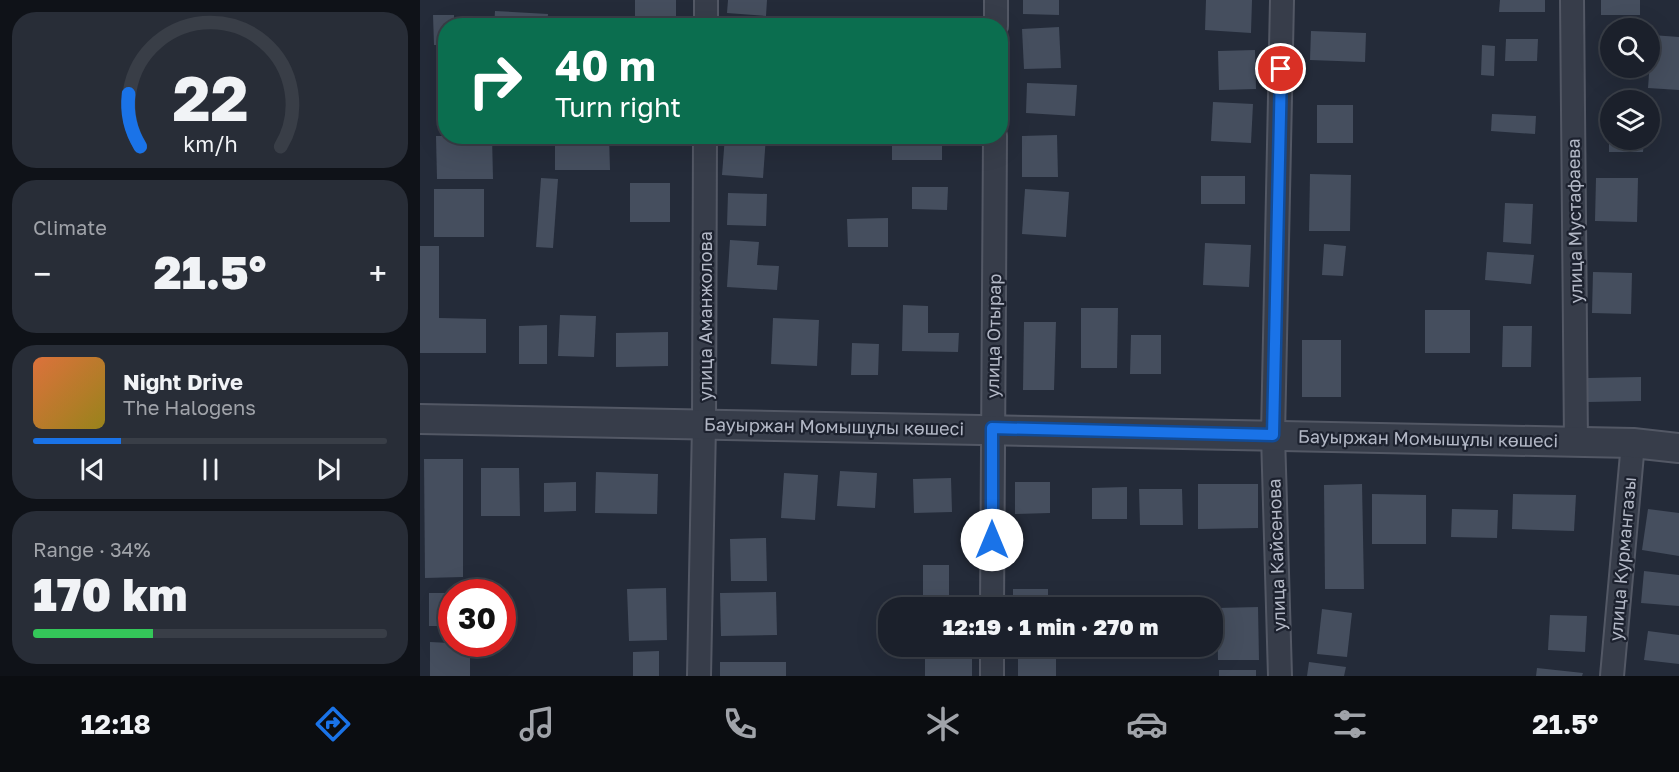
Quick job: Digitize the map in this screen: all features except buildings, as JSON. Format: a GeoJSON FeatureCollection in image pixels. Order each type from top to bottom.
{"type":"FeatureCollection","features":[{"type":"Feature","properties":{"kind":"street"},"geometry":{"type":"LineString","coordinates":[[706,0],[706,18]]}},
{"type":"Feature","properties":{"kind":"street"},"geometry":{"type":"LineString","coordinates":[[996,0],[996,18]]}},
{"type":"Feature","properties":{"kind":"street","name":"улица Кайсенова"},"geometry":{"type":"LineString","coordinates":[[1280,676],[1273,435],[1282,0]]}},
{"type":"Feature","properties":{"kind":"street","name":"улица Мустафаева"},"geometry":{"type":"LineString","coordinates":[[1572,0],[1576,442]]}},
{"type":"Feature","properties":{"kind":"street","name":"улица Аманжолова"},"geometry":{"type":"LineString","coordinates":[[699,676],[705,425],[705,144]]}},
{"type":"Feature","properties":{"kind":"street","name":"улица Отырар"},"geometry":{"type":"LineString","coordinates":[[992,597],[995,144]]}},
{"type":"Feature","properties":{"kind":"street","name":"Бауыржан Момышұлы көшесі"},"geometry":{"type":"LineString","coordinates":[[420,419],[992,428],[1633,443],[1679,447]]}},
{"type":"Feature","properties":{"kind":"street","name":"улица Курмангазы"},"geometry":{"type":"LineString","coordinates":[[1612,676],[1633,443]]}},
{"type":"Feature","properties":{"kind":"street"},"geometry":{"type":"LineString","coordinates":[[992,657],[992,676]]}},
{"type":"Feature","properties":{"kind":"route"},"geometry":{"type":"LineString","coordinates":[[992,540],[992,428],[1273,435],[1281,69]]}}]}
